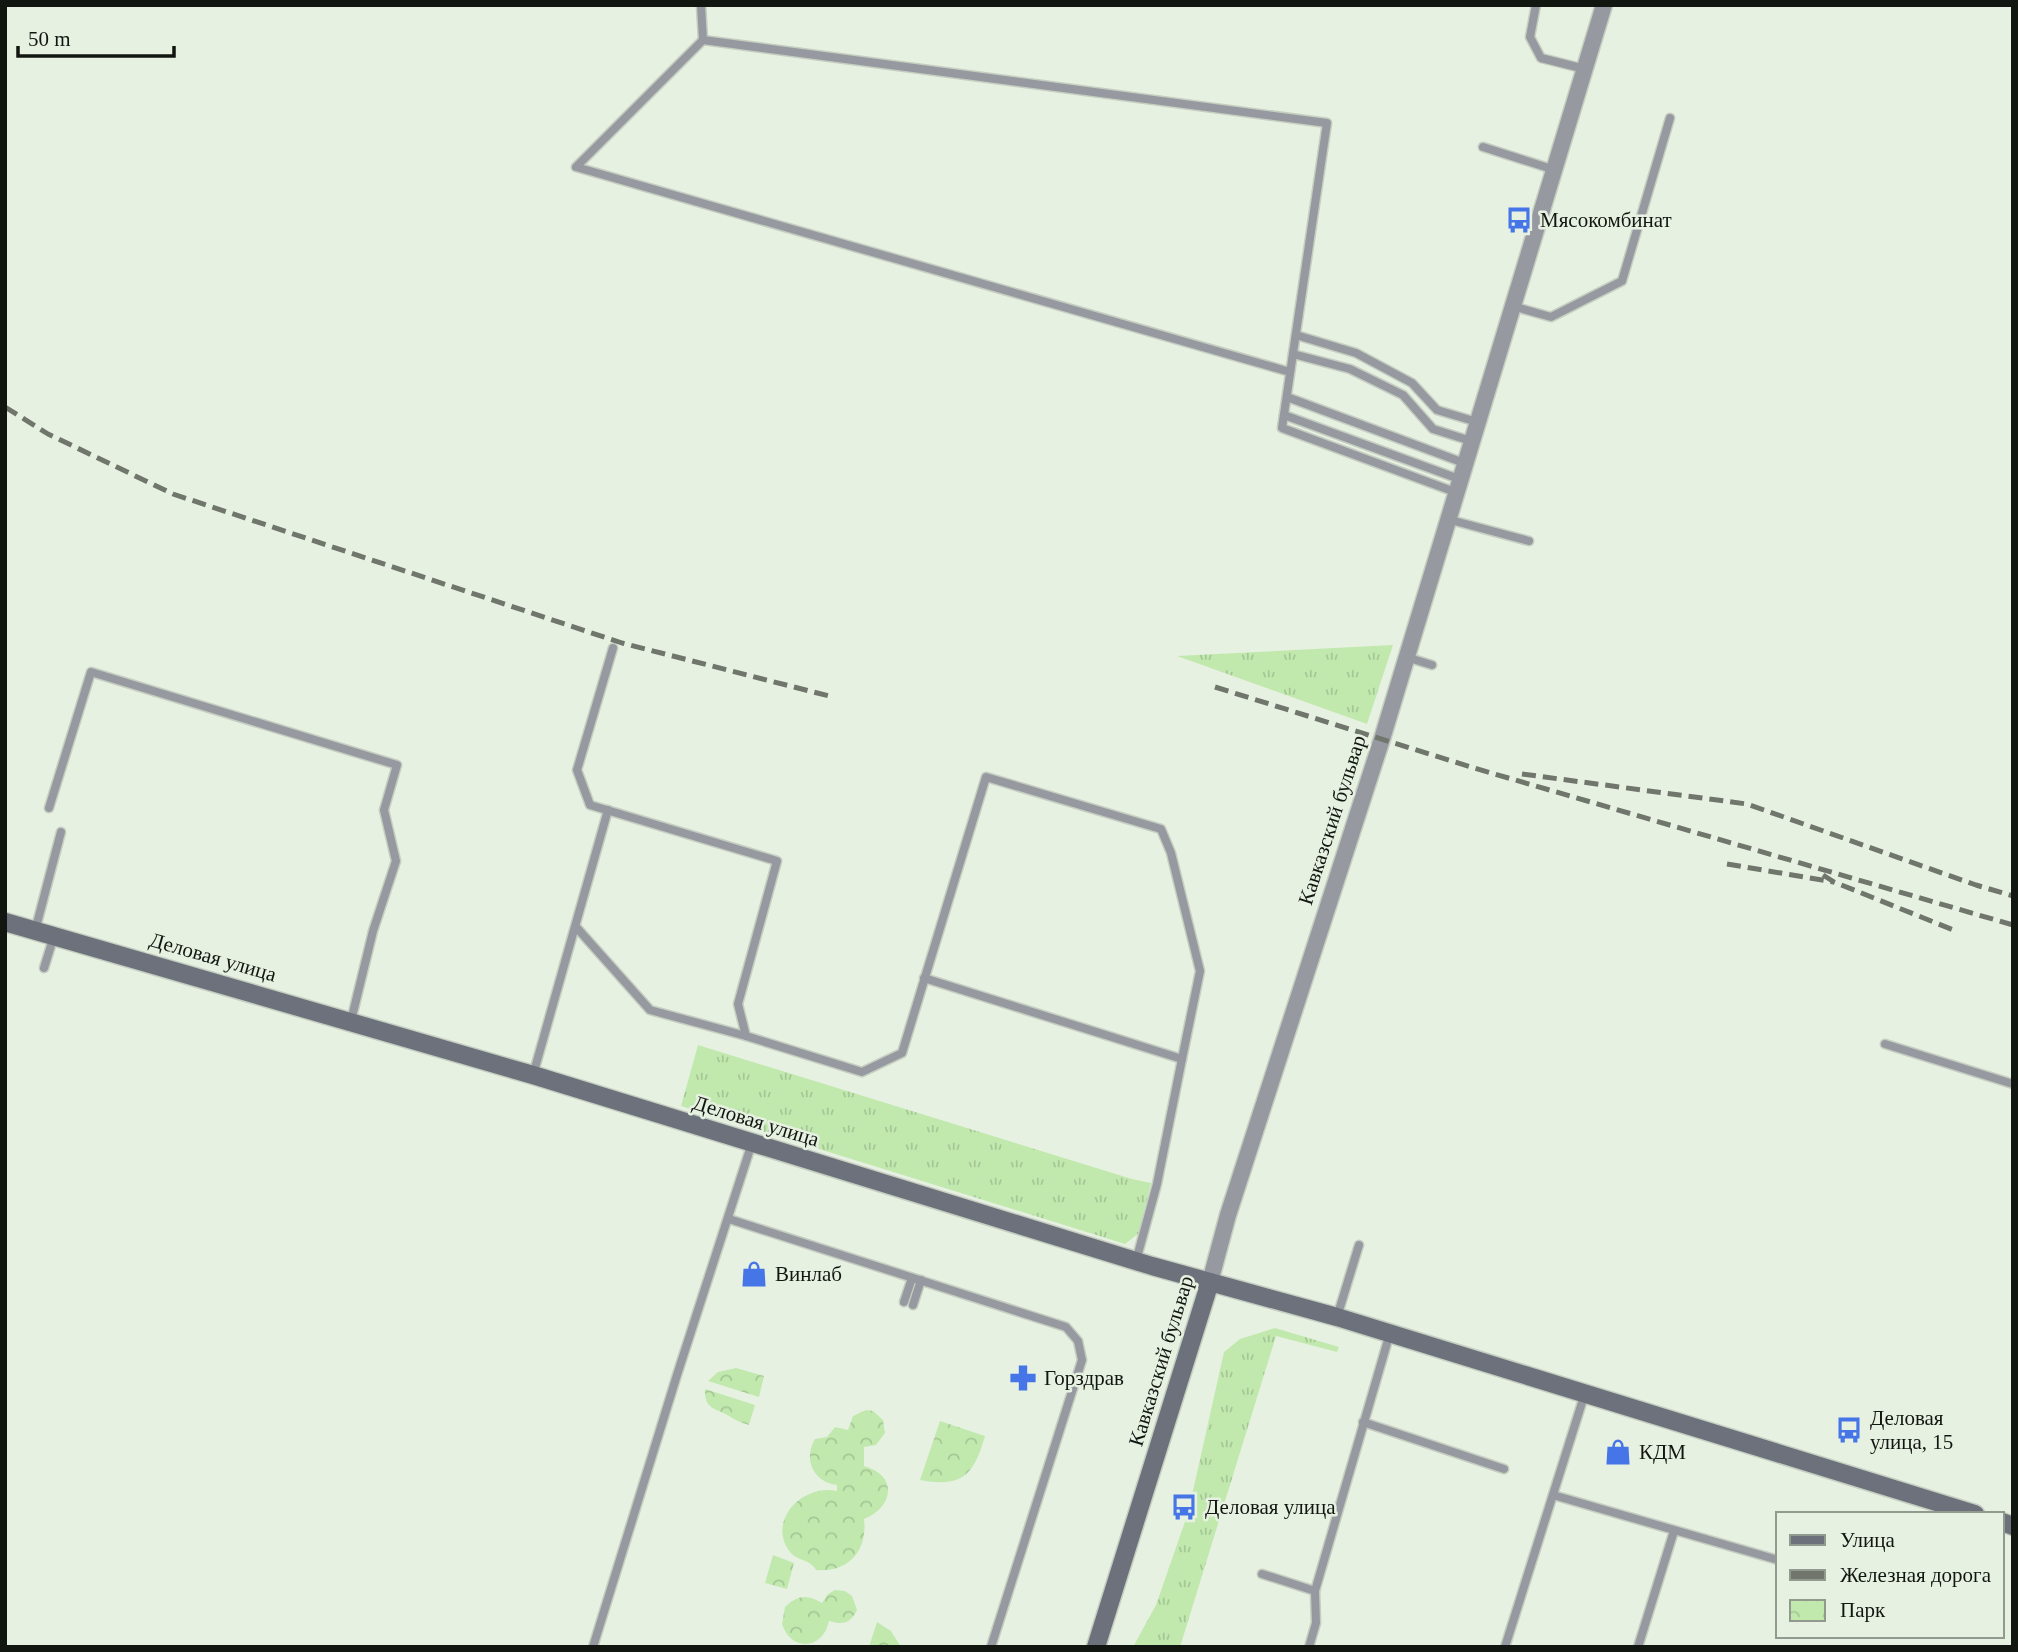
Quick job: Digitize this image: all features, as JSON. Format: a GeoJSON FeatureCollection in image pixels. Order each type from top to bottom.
{"type":"FeatureCollection","features":[{"type":"Feature","properties":{"kind":"street","name":"Кавказский бульвар"},"geometry":{"type":"LineString","coordinates":[[1096,1647],[1210,1282],[1228,1215],[1378,753],[1604,5]]}},
{"type":"Feature","properties":{"kind":"street","name":"Деловая улица"},"geometry":{"type":"LineString","coordinates":[[5,922],[533,1075],[1136,1261],[1390,1333],[1969,1512]]}},
{"type":"Feature","properties":{"kind":"lane"},"geometry":{"type":"LineString","coordinates":[[701,5],[703,40],[576,167],[1290,372]]}},
{"type":"Feature","properties":{"kind":"lane"},"geometry":{"type":"LineString","coordinates":[[1536,5],[1530,37],[1541,58],[1585,69]]}},
{"type":"Feature","properties":{"kind":"lane"},"geometry":{"type":"LineString","coordinates":[[703,40],[1327,123],[1282,428],[1394,469],[1459,478]]}},
{"type":"Feature","properties":{"kind":"lane"},"geometry":{"type":"LineString","coordinates":[[1512,306],[1550,317],[1622,281],[1670,118]]}},
{"type":"Feature","properties":{"kind":"lane"},"geometry":{"type":"LineString","coordinates":[[1482,147],[1555,170]]}},
{"type":"Feature","properties":{"kind":"lane"},"geometry":{"type":"LineString","coordinates":[[1296,335],[1356,353],[1412,383],[1437,410],[1477,422]]}},
{"type":"Feature","properties":{"kind":"lane"},"geometry":{"type":"LineString","coordinates":[[1293,354],[1350,369],[1403,395],[1433,429],[1471,441]]}},
{"type":"Feature","properties":{"kind":"lane"},"geometry":{"type":"LineString","coordinates":[[1287,397],[1459,478]]}},
{"type":"Feature","properties":{"kind":"lane"},"geometry":{"type":"LineString","coordinates":[[1284,415],[1459,478]]}},
{"type":"Feature","properties":{"kind":"lane"},"geometry":{"type":"LineString","coordinates":[[1391,479],[1394,469]]}},
{"type":"Feature","properties":{"kind":"lane"},"geometry":{"type":"LineString","coordinates":[[1447,519],[1529,541]]}},
{"type":"Feature","properties":{"kind":"lane"},"geometry":{"type":"LineString","coordinates":[[613,648],[577,770],[590,804],[777,862],[738,1004],[746,1036]]}},
{"type":"Feature","properties":{"kind":"lane"},"geometry":{"type":"LineString","coordinates":[[1406,657],[1432,665]]}},
{"type":"Feature","properties":{"kind":"lane"},"geometry":{"type":"LineString","coordinates":[[49,808],[91,672],[397,765],[384,810],[396,861],[373,931],[351,1021]]}},
{"type":"Feature","properties":{"kind":"lane"},"geometry":{"type":"LineString","coordinates":[[577,928],[650,1010],[862,1072],[902,1053],[986,778],[1161,829],[1171,853],[1200,971],[1157,1184],[1136,1261]]}},
{"type":"Feature","properties":{"kind":"lane"},"geometry":{"type":"LineString","coordinates":[[533,1075],[577,928],[608,810]]}},
{"type":"Feature","properties":{"kind":"lane"},"geometry":{"type":"LineString","coordinates":[[36,931],[61,832]]}},
{"type":"Feature","properties":{"kind":"lane"},"geometry":{"type":"LineString","coordinates":[[44,968],[54,936]]}},
{"type":"Feature","properties":{"kind":"lane"},"geometry":{"type":"LineString","coordinates":[[924,978],[1182,1059]]}},
{"type":"Feature","properties":{"kind":"lane"},"geometry":{"type":"LineString","coordinates":[[1885,1044],[2013,1084]]}},
{"type":"Feature","properties":{"kind":"lane"},"geometry":{"type":"LineString","coordinates":[[593,1647],[752,1143]]}},
{"type":"Feature","properties":{"kind":"lane"},"geometry":{"type":"LineString","coordinates":[[729,1219],[1066,1327],[1078,1341],[1082,1360],[991,1647]]}},
{"type":"Feature","properties":{"kind":"lane"},"geometry":{"type":"LineString","coordinates":[[1337,1317],[1359,1245]]}},
{"type":"Feature","properties":{"kind":"lane"},"geometry":{"type":"LineString","coordinates":[[909,1304],[916,1279]]}},
{"type":"Feature","properties":{"kind":"lane"},"geometry":{"type":"LineString","coordinates":[[1309,1647],[1316,1623],[1315,1591],[1390,1333]]}},
{"type":"Feature","properties":{"kind":"lane"},"geometry":{"type":"LineString","coordinates":[[1505,1647],[1585,1393]]}},
{"type":"Feature","properties":{"kind":"lane"},"geometry":{"type":"LineString","coordinates":[[1363,1422],[1504,1469]]}},
{"type":"Feature","properties":{"kind":"lane"},"geometry":{"type":"LineString","coordinates":[[1553,1495],[1776,1559]]}},
{"type":"Feature","properties":{"kind":"lane"},"geometry":{"type":"LineString","coordinates":[[1637,1647],[1674,1531]]}},
{"type":"Feature","properties":{"kind":"lane"},"geometry":{"type":"LineString","coordinates":[[1262,1574],[1315,1591]]}},
{"type":"Feature","properties":{"kind":"green space"},"geometry":{"type":"Polygon","coordinates":[[[1393,645],[1367,724],[1177,656],[1393,645]]]}},
{"type":"Feature","properties":{"kind":"green space"},"geometry":{"type":"Polygon","coordinates":[[[698,1045],[1151,1183],[1138,1234],[1125,1244],[681,1106],[698,1045]]]}},
{"type":"Feature","properties":{"kind":"green space"},"geometry":{"type":"Polygon","coordinates":[[[1275,1328],[1339,1347],[1337,1352],[1276,1336],[1180,1647],[1133,1647],[1156,1605],[1188,1513],[1224,1352],[1240,1339],[1275,1328]]]}},
{"type":"Feature","properties":{"kind":"green space"},"geometry":{"type":"Polygon","coordinates":[[[736,1368],[764,1376],[759,1397],[708,1381],[718,1372],[736,1368]]]}},
{"type":"Feature","properties":{"kind":"green space"},"geometry":{"type":"Polygon","coordinates":[[[705,1389],[755,1405],[749,1425],[709,1405],[705,1389]]]}},
{"type":"Feature","properties":{"kind":"green space"},"geometry":{"type":"Polygon","coordinates":[[[866,1410],[873,1411],[883,1420],[885,1433],[876,1445],[864,1447],[864,1466],[883,1476],[888,1491],[886,1499],[874,1514],[864,1519],[863,1540],[854,1557],[838,1568],[816,1570],[790,1552],[782,1528],[785,1517],[801,1499],[812,1493],[837,1491],[837,1485],[822,1479],[812,1468],[812,1447],[815,1439],[827,1437],[835,1427],[848,1430],[853,1416],[866,1410]]]}},
{"type":"Feature","properties":{"kind":"green space"},"geometry":{"type":"Polygon","coordinates":[[[940,1421],[985,1436],[981,1449],[971,1469],[964,1476],[946,1482],[920,1480],[940,1421]]]}},
{"type":"Feature","properties":{"kind":"green space"},"geometry":{"type":"Polygon","coordinates":[[[773,1555],[794,1563],[787,1589],[765,1583],[773,1555]]]}},
{"type":"Feature","properties":{"kind":"green space"},"geometry":{"type":"Polygon","coordinates":[[[835,1590],[845,1591],[852,1596],[857,1610],[849,1621],[829,1621],[820,1638],[807,1644],[799,1643],[786,1633],[782,1624],[785,1607],[803,1597],[822,1603],[828,1594],[835,1590]]]}},
{"type":"Feature","properties":{"kind":"green space"},"geometry":{"type":"Polygon","coordinates":[[[877,1622],[891,1631],[901,1647],[869,1647],[877,1622]]]}},
{"type":"Feature","properties":{"kind":"railway"},"geometry":{"type":"LineString","coordinates":[[5,407],[48,434],[173,494],[622,643],[833,697]]}},
{"type":"Feature","properties":{"kind":"railway"},"geometry":{"type":"LineString","coordinates":[[1215,687],[1474,768],[2013,925]]}},
{"type":"Feature","properties":{"kind":"railway"},"geometry":{"type":"LineString","coordinates":[[1522,774],[1747,804],[2013,896]]}},
{"type":"Feature","properties":{"kind":"railway"},"geometry":{"type":"LineString","coordinates":[[1727,864],[1834,882]]}},
{"type":"Feature","properties":{"kind":"railway"},"geometry":{"type":"LineString","coordinates":[[1823,875],[1834,882],[1956,931]]}},
{"type":"Feature","properties":{"kind":"place","name":"Мясокомбинат"},"geometry":{"type":"Point","coordinates":[1519,220]}},
{"type":"Feature","properties":{"kind":"place","name":"Винлаб"},"geometry":{"type":"Point","coordinates":[754,1274]}},
{"type":"Feature","properties":{"kind":"place","name":"Горздрав"},"geometry":{"type":"Point","coordinates":[1023,1378]}},
{"type":"Feature","properties":{"kind":"place","name":"Деловая улица, 15"},"geometry":{"type":"Point","coordinates":[1849,1430]}},
{"type":"Feature","properties":{"kind":"place","name":"КДМ"},"geometry":{"type":"Point","coordinates":[1618,1452]}},
{"type":"Feature","properties":{"kind":"place","name":"Деловая улица"},"geometry":{"type":"Point","coordinates":[1184,1507]}}]}
